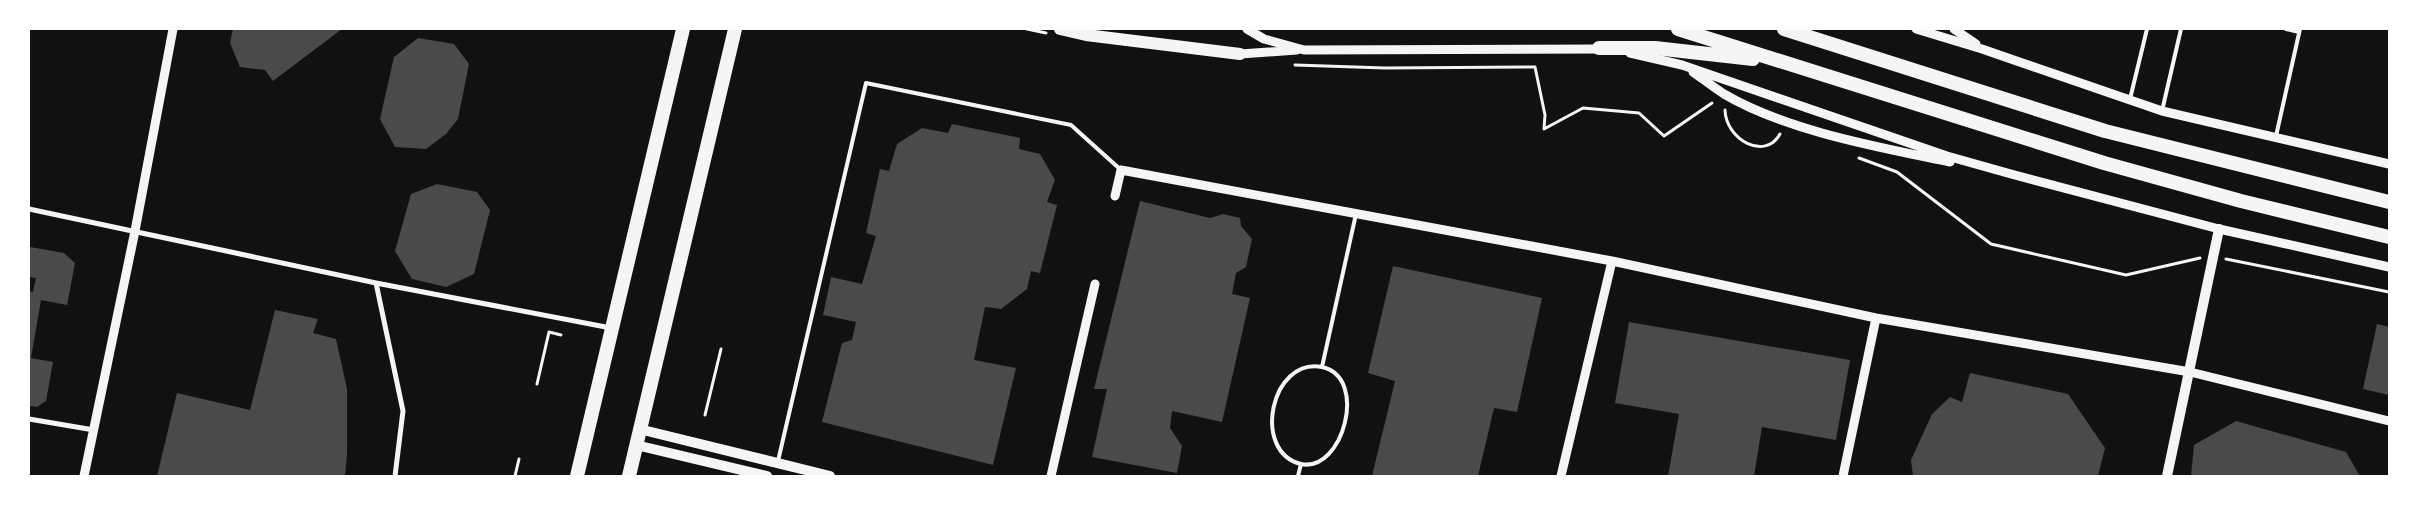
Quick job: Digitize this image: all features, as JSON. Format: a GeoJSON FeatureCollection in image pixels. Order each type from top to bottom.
{"type":"FeatureCollection","features":[{"type":"Feature","properties":{"kind":"highway"},"geometry":{"type":"LineString","coordinates":[[577,476],[682,29]]}},
{"type":"Feature","properties":{"kind":"highway"},"geometry":{"type":"LineString","coordinates":[[629,476],[735,29]]}},
{"type":"Feature","properties":{"kind":"highway"},"geometry":{"type":"LineString","coordinates":[[1678,29],[2104,163],[2241,200],[2389,236]]}},
{"type":"Feature","properties":{"kind":"highway"},"geometry":{"type":"LineString","coordinates":[[1786,29],[2105,131],[2389,202]]}},
{"type":"Feature","properties":{"kind":"highway"},"geometry":{"type":"LineString","coordinates":[[1600,48],[1654,48],[1786,63]]}},
{"type":"Feature","properties":{"kind":"main road"},"geometry":{"type":"LineString","coordinates":[[1058,32],[1240,54]]}},
{"type":"Feature","properties":{"kind":"main road"},"geometry":{"type":"LineString","coordinates":[[2167,476],[2219,229]]}},
{"type":"Feature","properties":{"kind":"main road"},"geometry":{"type":"LineString","coordinates":[[639,429],[830,476]]}},
{"type":"Feature","properties":{"kind":"main road"},"geometry":{"type":"LineString","coordinates":[[636,445],[767,476]]}},
{"type":"Feature","properties":{"kind":"street"},"geometry":{"type":"LineString","coordinates":[[84,476],[135,231],[173,29]]}},
{"type":"Feature","properties":{"kind":"street"},"geometry":{"type":"LineString","coordinates":[[1247,29],[1264,39],[1304,50]]}},
{"type":"Feature","properties":{"kind":"street"},"geometry":{"type":"LineString","coordinates":[[1916,29],[1982,49],[2162,111],[2389,164]]}},
{"type":"Feature","properties":{"kind":"street"},"geometry":{"type":"LineString","coordinates":[[1954,29],[1982,49]]}},
{"type":"Feature","properties":{"kind":"street"},"geometry":{"type":"LineString","coordinates":[[1240,54],[1304,50],[1600,48],[1642,55],[1682,65],[1947,156],[2219,229],[2389,267]]}},
{"type":"Feature","properties":{"kind":"street"},"geometry":{"type":"LineString","coordinates":[[1682,65],[1725,94],[1756,110],[1796,125],[1898,151],[2011,174]]}},
{"type":"Feature","properties":{"kind":"street"},"geometry":{"type":"LineString","coordinates":[[1115,196],[1121,170],[1612,261],[1876,318],[2190,372],[2389,420]]}},
{"type":"Feature","properties":{"kind":"street"},"geometry":{"type":"LineString","coordinates":[[29,209],[376,283],[613,328]]}},
{"type":"Feature","properties":{"kind":"street"},"geometry":{"type":"LineString","coordinates":[[1561,476],[1612,261]]}},
{"type":"Feature","properties":{"kind":"street"},"geometry":{"type":"LineString","coordinates":[[376,283],[403,411],[395,476]]}},
{"type":"Feature","properties":{"kind":"street"},"geometry":{"type":"LineString","coordinates":[[1052,476],[1095,284]]}},
{"type":"Feature","properties":{"kind":"street"},"geometry":{"type":"LineString","coordinates":[[1843,476],[1876,318]]}},
{"type":"Feature","properties":{"kind":"street"},"geometry":{"type":"LineString","coordinates":[[29,418],[94,430]]}},
{"type":"Feature","properties":{"kind":"lane"},"geometry":{"type":"LineString","coordinates":[[2130,101],[2147,29]]}},
{"type":"Feature","properties":{"kind":"lane"},"geometry":{"type":"LineString","coordinates":[[2162,111],[2181,29]]}},
{"type":"Feature","properties":{"kind":"lane"},"geometry":{"type":"LineString","coordinates":[[2275,138],[2300,30],[2286,29]]}},
{"type":"Feature","properties":{"kind":"lane"},"geometry":{"type":"LineString","coordinates":[[778,463],[866,83],[1071,125],[1121,170]]}},
{"type":"Feature","properties":{"kind":"lane"},"geometry":{"type":"LineString","coordinates":[[1322,367],[1356,214]]}},
{"type":"Feature","properties":{"kind":"lane"},"geometry":{"type":"LineString","coordinates":[[1305,367],[1322,367],[1337,374],[1346,393],[1347,403],[1344,428],[1339,439],[1325,457],[1309,464],[1301,464],[1285,458],[1277,448],[1272,424],[1274,406],[1280,389],[1291,375],[1305,367]]}},
{"type":"Feature","properties":{"kind":"lane"},"geometry":{"type":"LineString","coordinates":[[1298,476],[1301,464]]}},
{"type":"Feature","properties":{"kind":"path"},"geometry":{"type":"LineString","coordinates":[[1027,29],[1058,32]]}},
{"type":"Feature","properties":{"kind":"path"},"geometry":{"type":"LineString","coordinates":[[1286,65],[1385,68],[1535,67],[1545,115],[1544,128],[1583,108],[1640,113],[1664,136],[1711,102],[1734,111]]}},
{"type":"Feature","properties":{"kind":"path"},"geometry":{"type":"LineString","coordinates":[[1851,155],[1896,172],[1991,244],[2126,275],[2208,256],[2389,292]]}},
{"type":"Feature","properties":{"kind":"path"},"geometry":{"type":"LineString","coordinates":[[537,384],[549,332],[561,335]]}},
{"type":"Feature","properties":{"kind":"path"},"geometry":{"type":"LineString","coordinates":[[705,415],[721,349]]}},
{"type":"Feature","properties":{"kind":"path"},"geometry":{"type":"LineString","coordinates":[[515,476],[519,458]]}},
{"type":"Feature","properties":{"kind":"building"},"geometry":{"type":"Polygon","coordinates":[[[233,29],[342,29],[273,81],[265,70],[240,67],[230,43],[233,29]]]}},
{"type":"Feature","properties":{"kind":"building"},"geometry":{"type":"Polygon","coordinates":[[[418,38],[454,44],[469,64],[458,119],[446,134],[426,149],[395,147],[380,119],[394,57],[418,38]]]}},
{"type":"Feature","properties":{"kind":"building"},"geometry":{"type":"Polygon","coordinates":[[[952,124],[1020,138],[1019,149],[1040,154],[1055,180],[1047,202],[1057,205],[1040,273],[1031,271],[1027,289],[1001,309],[985,307],[974,360],[1016,368],[993,465],[822,422],[842,343],[852,340],[856,322],[823,315],[831,277],[862,284],[876,236],[866,233],[880,169],[889,171],[897,144],[922,128],[948,133],[952,124]]]}},
{"type":"Feature","properties":{"kind":"building"},"geometry":{"type":"Polygon","coordinates":[[[437,184],[477,192],[490,210],[474,274],[446,287],[412,279],[395,251],[411,194],[437,184]]]}},
{"type":"Feature","properties":{"kind":"building"},"geometry":{"type":"Polygon","coordinates":[[[1140,201],[1210,218],[1223,214],[1240,218],[1241,226],[1252,239],[1246,267],[1236,273],[1232,294],[1250,298],[1222,422],[1172,411],[1170,428],[1182,446],[1177,473],[1092,457],[1107,389],[1094,389],[1140,201]]]}},
{"type":"Feature","properties":{"kind":"building"},"geometry":{"type":"Polygon","coordinates":[[[30,247],[64,253],[75,263],[67,305],[41,300],[31,358],[53,362],[46,401],[37,407],[29,406],[29,291],[33,292],[36,278],[29,277],[30,247]]]}},
{"type":"Feature","properties":{"kind":"building"},"geometry":{"type":"Polygon","coordinates":[[[1393,266],[1542,298],[1517,412],[1494,408],[1478,476],[1372,476],[1395,381],[1368,373],[1393,266]]]}},
{"type":"Feature","properties":{"kind":"building"},"geometry":{"type":"Polygon","coordinates":[[[275,310],[318,319],[313,333],[336,339],[347,389],[345,476],[157,476],[177,393],[250,410],[275,310]]]}},
{"type":"Feature","properties":{"kind":"building"},"geometry":{"type":"Polygon","coordinates":[[[1629,322],[1850,360],[1836,440],[1762,427],[1754,476],[1668,476],[1679,414],[1615,403],[1629,322]]]}},
{"type":"Feature","properties":{"kind":"building"},"geometry":{"type":"Polygon","coordinates":[[[2377,324],[2389,327],[2389,395],[2363,389],[2377,324]]]}},
{"type":"Feature","properties":{"kind":"building"},"geometry":{"type":"Polygon","coordinates":[[[1970,373],[2068,394],[2105,448],[2098,476],[1913,476],[1911,460],[1932,414],[1950,397],[1962,402],[1970,373]]]}},
{"type":"Feature","properties":{"kind":"building"},"geometry":{"type":"Polygon","coordinates":[[[2236,421],[2346,452],[2360,476],[2191,476],[2194,445],[2236,421]]]}}]}
